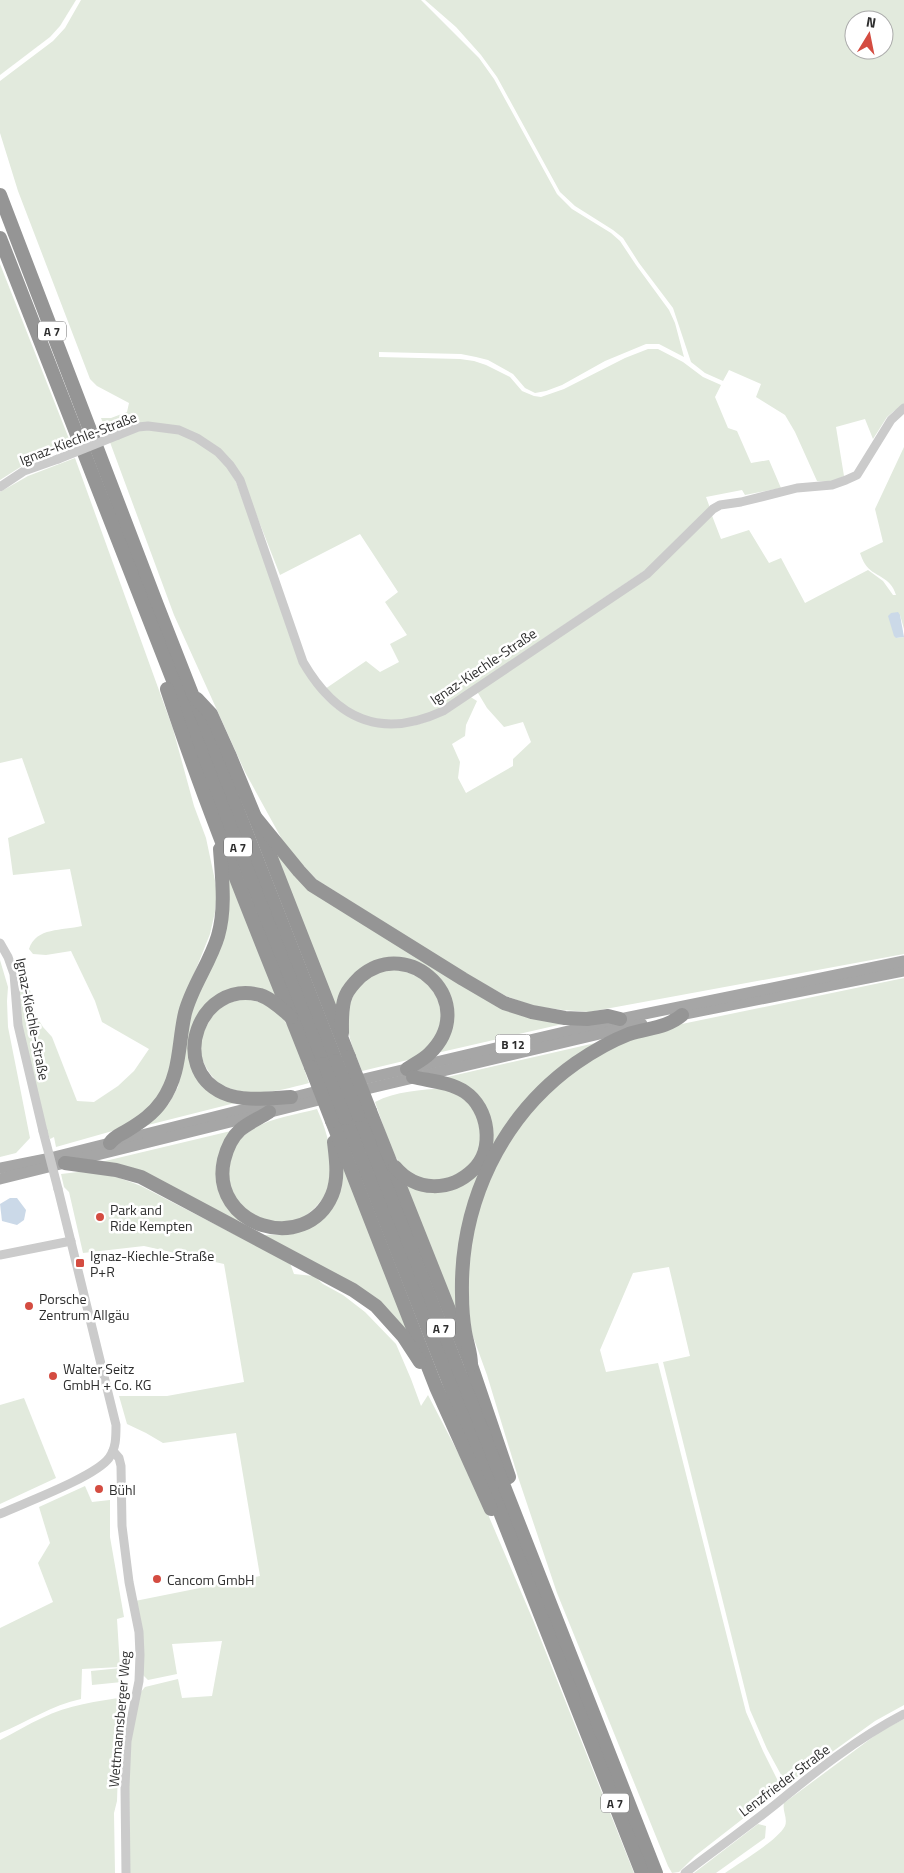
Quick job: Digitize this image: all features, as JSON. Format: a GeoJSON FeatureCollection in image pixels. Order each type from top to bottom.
{"type":"FeatureCollection","features":[{"type":"Feature","properties":{"kind":"highway","name":"A 7"},"geometry":{"type":"LineString","coordinates":[[0,195],[192,694],[509,1533],[642,1873]]}},
{"type":"Feature","properties":{"kind":"highway","name":"A 7"},"geometry":{"type":"LineString","coordinates":[[0,238],[152,630],[330,1062]]}},
{"type":"Feature","properties":{"kind":"highway"},"geometry":{"type":"LineString","coordinates":[[152,630],[154,650],[183,737],[218,833],[292,1017]]}},
{"type":"Feature","properties":{"kind":"highway","name":"A 7"},"geometry":{"type":"LineString","coordinates":[[192,694],[211,714],[256,817],[342,1039]]}},
{"type":"Feature","properties":{"kind":"highway","name":"A 7"},"geometry":{"type":"LineString","coordinates":[[256,817],[312,885],[504,1004],[532,1012],[565,1018],[587,1019],[608,1016],[620,1019]]}},
{"type":"Feature","properties":{"kind":"highway"},"geometry":{"type":"LineString","coordinates":[[110,1143],[116,1135],[148,1117],[162,1101],[172,1084],[179,1059],[186,1012],[192,991],[218,936],[222,915],[223,890],[218,833]]}},
{"type":"Feature","properties":{"kind":"highway"},"geometry":{"type":"LineString","coordinates":[[330,1062],[342,1039],[343,1010],[346,995],[355,981],[367,971],[380,965],[396,964],[411,966],[425,973],[438,984],[448,1011],[441,1039],[410,1073],[465,1092],[483,1114],[487,1140],[482,1155],[474,1169],[460,1180],[446,1186],[429,1187],[415,1183],[402,1175],[387,1153],[351,1116]]}},
{"type":"Feature","properties":{"kind":"highway"},"geometry":{"type":"LineString","coordinates":[[291,1097],[239,1097],[222,1092],[209,1082],[200,1069],[195,1055],[194,1044],[197,1029],[209,1008],[221,1000],[234,995],[260,995],[270,1000],[292,1017],[330,1062],[351,1116],[436,1387],[487,1500],[497,1520],[509,1533]]}},
{"type":"Feature","properties":{"kind":"highway"},"geometry":{"type":"LineString","coordinates":[[471,1365],[471,1352],[465,1332],[462,1294],[463,1255],[475,1198],[496,1152],[529,1104],[551,1082],[577,1063],[629,1034],[673,1022],[682,1015]]}},
{"type":"Feature","properties":{"kind":"highway"},"geometry":{"type":"LineString","coordinates":[[269,1112],[239,1131],[230,1142],[222,1168],[224,1184],[230,1200],[240,1213],[251,1221],[269,1228],[288,1229],[302,1224],[326,1206],[336,1180],[337,1164],[351,1116]]}},
{"type":"Feature","properties":{"kind":"highway","name":"A 7"},"geometry":{"type":"LineString","coordinates":[[351,1116],[525,1541],[656,1873]]}},
{"type":"Feature","properties":{"kind":"highway"},"geometry":{"type":"LineString","coordinates":[[387,1153],[471,1365],[521,1511],[525,1541]]}},
{"type":"Feature","properties":{"kind":"highway"},"geometry":{"type":"LineString","coordinates":[[65,1163],[116,1170],[141,1177],[353,1290],[376,1306],[403,1336],[420,1362],[428,1379],[436,1387]]}},
{"type":"Feature","properties":{"kind":"main road","name":"B 12"},"geometry":{"type":"LineString","coordinates":[[0,1179],[269,1112],[410,1073],[620,1019],[904,961]]}},
{"type":"Feature","properties":{"kind":"main road","name":"B 12"},"geometry":{"type":"LineString","coordinates":[[0,1168],[46,1159],[291,1097],[682,1015],[904,971]]}},
{"type":"Feature","properties":{"kind":"street","name":"Ignaz-Kiechle-Straße"},"geometry":{"type":"LineString","coordinates":[[0,487],[24,471],[138,427],[163,427],[179,430],[197,438],[218,452],[240,480],[303,662],[313,679],[326,695],[351,714],[369,721],[396,724],[414,722],[443,711],[647,574],[713,509],[720,505],[741,502],[797,488],[832,485],[857,475],[891,420],[904,408]]}},
{"type":"Feature","properties":{"kind":"street","name":"Ignaz-Kiechle-Straße"},"geometry":{"type":"LineString","coordinates":[[0,943],[8,957],[14,974],[18,1025],[71,1241]]}},
{"type":"Feature","properties":{"kind":"street"},"geometry":{"type":"LineString","coordinates":[[0,1255],[71,1241],[116,1425],[116,1441],[113,1451],[108,1459],[93,1472],[0,1514]]}},
{"type":"Feature","properties":{"kind":"street","name":"Wettmannsberger Weg"},"geometry":{"type":"LineString","coordinates":[[113,1451],[119,1458],[121,1466],[122,1526],[129,1582],[139,1632],[140,1655],[139,1681],[127,1741],[125,1787],[126,1873]]}},
{"type":"Feature","properties":{"kind":"street","name":"Lenzfrieder Straße"},"geometry":{"type":"LineString","coordinates":[[688,1870],[878,1727],[904,1714]]}},
{"type":"Feature","properties":{"kind":"shaded area"},"geometry":{"type":"Polygon","coordinates":[[[0,0],[76,0],[60,26],[50,37],[0,75],[0,0]]]}},
{"type":"Feature","properties":{"kind":"shaded area"},"geometry":{"type":"Polygon","coordinates":[[[81,0],[421,0],[479,58],[494,79],[557,194],[572,209],[611,233],[620,241],[669,310],[675,323],[684,357],[659,344],[646,344],[605,361],[562,385],[535,393],[525,388],[513,374],[488,360],[476,357],[461,354],[379,352],[379,357],[474,361],[510,377],[522,391],[541,397],[564,389],[625,358],[648,349],[658,349],[683,362],[703,377],[721,385],[715,397],[728,428],[737,431],[751,463],[769,460],[781,488],[745,495],[742,490],[706,497],[710,508],[658,561],[711,513],[721,539],[749,530],[769,563],[781,558],[805,603],[868,570],[883,581],[893,595],[896,595],[894,589],[886,580],[868,568],[860,553],[883,542],[875,509],[904,447],[904,629],[900,615],[896,638],[904,637],[904,954],[589,1012],[533,1006],[506,996],[465,973],[317,880],[293,855],[284,843],[245,772],[174,615],[101,418],[111,418],[127,412],[129,403],[97,386],[90,379],[18,191],[0,133],[0,81],[53,41],[65,28],[81,0]],[[230,472],[236,482],[311,681],[324,698],[335,708],[350,717],[397,727],[416,725],[432,720],[469,696],[477,701],[466,725],[465,736],[452,744],[460,762],[458,778],[466,793],[513,766],[513,759],[531,742],[523,722],[504,727],[487,708],[478,693],[479,690],[627,589],[656,562],[441,708],[408,719],[385,720],[374,718],[352,710],[325,689],[366,661],[380,672],[399,662],[390,644],[407,635],[385,602],[398,592],[360,534],[280,575],[242,478],[230,472]]]}},
{"type":"Feature","properties":{"kind":"shaded area"},"geometry":{"type":"Polygon","coordinates":[[[425,0],[904,0],[904,406],[887,417],[873,439],[865,419],[836,427],[844,476],[831,482],[817,481],[795,432],[785,415],[756,397],[761,384],[729,370],[723,381],[705,373],[691,362],[673,308],[639,263],[623,238],[575,206],[560,192],[497,77],[481,55],[456,27],[425,0]]]}},
{"type":"Feature","properties":{"kind":"shaded area"},"geometry":{"type":"Polygon","coordinates":[[[0,264],[71,444],[22,466],[0,480],[0,264]]]}},
{"type":"Feature","properties":{"kind":"shaded area"},"geometry":{"type":"Polygon","coordinates":[[[75,458],[173,729],[194,806],[206,838],[217,890],[210,934],[186,994],[175,1058],[157,1099],[143,1113],[116,1130],[56,1147],[54,1137],[50,1139],[47,1131],[21,1024],[14,963],[23,960],[36,1016],[52,1037],[77,1101],[94,1102],[118,1086],[134,1071],[149,1049],[102,1022],[95,1001],[71,951],[46,955],[33,954],[29,949],[32,942],[44,933],[82,926],[70,869],[13,875],[8,838],[45,823],[22,758],[0,763],[0,492],[28,476],[75,458]]]}},
{"type":"Feature","properties":{"kind":"shaded area"},"geometry":{"type":"Polygon","coordinates":[[[267,836],[283,861],[460,983],[567,1023],[437,1053],[450,995],[439,979],[430,971],[416,964],[397,959],[378,960],[370,962],[364,967],[338,1015],[267,836]]]}},
{"type":"Feature","properties":{"kind":"shaded area"},"geometry":{"type":"Polygon","coordinates":[[[228,872],[280,1000],[212,1001],[194,1065],[239,1102],[144,1126],[168,1105],[178,1087],[186,1029],[228,872]]]}},
{"type":"Feature","properties":{"kind":"shaded area"},"geometry":{"type":"Polygon","coordinates":[[[0,960],[8,987],[8,1027],[30,1138],[16,1153],[0,1157],[0,960]]]}},
{"type":"Feature","properties":{"kind":"shaded area"},"geometry":{"type":"Polygon","coordinates":[[[396,969],[423,977],[439,1000],[442,1022],[436,1037],[425,1050],[412,1059],[362,1071],[349,1033],[348,1018],[351,1001],[359,986],[372,975],[382,970],[396,969]]]}},
{"type":"Feature","properties":{"kind":"shaded area"},"geometry":{"type":"Polygon","coordinates":[[[904,978],[904,1705],[875,1721],[789,1783],[785,1782],[767,1749],[750,1710],[663,1362],[690,1356],[669,1267],[633,1273],[600,1350],[606,1372],[658,1363],[746,1712],[781,1787],[781,1789],[695,1856],[679,1872],[672,1873],[557,1593],[471,1331],[467,1294],[468,1255],[480,1199],[514,1132],[554,1086],[603,1052],[632,1039],[677,1025],[904,978]]]}},
{"type":"Feature","properties":{"kind":"shaded area"},"geometry":{"type":"Polygon","coordinates":[[[238,1000],[255,1001],[269,1006],[280,1015],[294,1039],[309,1083],[268,1092],[246,1092],[223,1086],[214,1079],[202,1059],[201,1041],[205,1029],[217,1009],[238,1000]]]}},
{"type":"Feature","properties":{"kind":"shaded area"},"geometry":{"type":"Polygon","coordinates":[[[604,1041],[573,1060],[477,1182],[461,1329],[404,1183],[464,1183],[492,1127],[443,1078],[604,1041]]]}},
{"type":"Feature","properties":{"kind":"shaded area"},"geometry":{"type":"Polygon","coordinates":[[[449,1089],[473,1106],[482,1127],[479,1154],[470,1167],[457,1176],[431,1182],[405,1172],[392,1151],[375,1102],[400,1093],[449,1089]]]}},
{"type":"Feature","properties":{"kind":"shaded area"},"geometry":{"type":"Polygon","coordinates":[[[317,1109],[327,1135],[331,1154],[330,1183],[319,1203],[306,1215],[292,1222],[285,1223],[278,1223],[258,1217],[245,1209],[233,1193],[228,1174],[230,1156],[236,1145],[244,1135],[264,1123],[317,1109]]]}},
{"type":"Feature","properties":{"kind":"shaded area"},"geometry":{"type":"Polygon","coordinates":[[[235,1130],[219,1188],[229,1208],[245,1224],[101,1162],[235,1130]]]}},
{"type":"Feature","properties":{"kind":"shaded area"},"geometry":{"type":"Polygon","coordinates":[[[343,1160],[413,1342],[405,1332],[263,1235],[294,1234],[319,1222],[343,1160]]]}},
{"type":"Feature","properties":{"kind":"shaded area"},"geometry":{"type":"Polygon","coordinates":[[[78,1172],[110,1176],[141,1186],[290,1263],[294,1274],[314,1276],[323,1284],[343,1295],[365,1312],[396,1344],[421,1406],[428,1395],[478,1491],[533,1620],[634,1873],[130,1873],[130,1742],[140,1693],[145,1687],[178,1679],[182,1698],[212,1696],[222,1641],[172,1644],[177,1674],[148,1680],[143,1675],[135,1601],[260,1576],[236,1433],[163,1443],[127,1424],[119,1396],[167,1396],[244,1382],[224,1264],[144,1246],[83,1253],[69,1192],[64,1187],[61,1174],[78,1172]]]}},
{"type":"Feature","properties":{"kind":"shaded area"},"geometry":{"type":"Polygon","coordinates":[[[24,1398],[56,1478],[0,1504],[0,1405],[24,1398]]]}},
{"type":"Feature","properties":{"kind":"shaded area"},"geometry":{"type":"Polygon","coordinates":[[[85,1486],[92,1502],[110,1500],[110,1537],[124,1617],[117,1619],[120,1667],[82,1669],[81,1699],[50,1709],[0,1733],[0,1628],[53,1602],[38,1563],[50,1543],[39,1507],[85,1486]]]}},
{"type":"Feature","properties":{"kind":"shaded area"},"geometry":{"type":"Polygon","coordinates":[[[121,1668],[122,1682],[92,1685],[91,1671],[121,1668]]]}},
{"type":"Feature","properties":{"kind":"shaded area"},"geometry":{"type":"Polygon","coordinates":[[[126,1697],[116,1751],[118,1771],[117,1801],[114,1813],[115,1873],[0,1873],[0,1740],[37,1720],[62,1710],[126,1697]]]}},
{"type":"Feature","properties":{"kind":"shaded area"},"geometry":{"type":"Polygon","coordinates":[[[904,1719],[904,1873],[725,1873],[766,1845],[781,1832],[786,1823],[784,1803],[881,1731],[904,1719]]]}},
{"type":"Feature","properties":{"kind":"shaded area"},"geometry":{"type":"Polygon","coordinates":[[[758,1824],[766,1826],[765,1838],[716,1873],[694,1873],[758,1824]]]}},
{"type":"Feature","properties":{"kind":"water"},"geometry":{"type":"Polygon","coordinates":[[[898,612],[904,637],[896,638],[888,616],[891,613],[898,612]]]}},
{"type":"Feature","properties":{"kind":"water"},"geometry":{"type":"Polygon","coordinates":[[[10,1198],[17,1198],[26,1210],[24,1220],[17,1225],[2,1221],[0,1204],[10,1198]]]}},
{"type":"Feature","properties":{"kind":"place","name":"Park and Ride Kempten"},"geometry":{"type":"Point","coordinates":[100,1217]}},
{"type":"Feature","properties":{"kind":"place","name":"Ignaz-Kiechle-Straße P+R"},"geometry":{"type":"Point","coordinates":[80,1263]}},
{"type":"Feature","properties":{"kind":"place","name":"Porsche Zentrum Allgäu"},"geometry":{"type":"Point","coordinates":[29,1306]}},
{"type":"Feature","properties":{"kind":"place","name":"Walter Seitz GmbH + Co. KG"},"geometry":{"type":"Point","coordinates":[53,1376]}},
{"type":"Feature","properties":{"kind":"place","name":"Bühl"},"geometry":{"type":"Point","coordinates":[99,1489]}},
{"type":"Feature","properties":{"kind":"place","name":"Cancom GmbH"},"geometry":{"type":"Point","coordinates":[157,1579]}}]}
